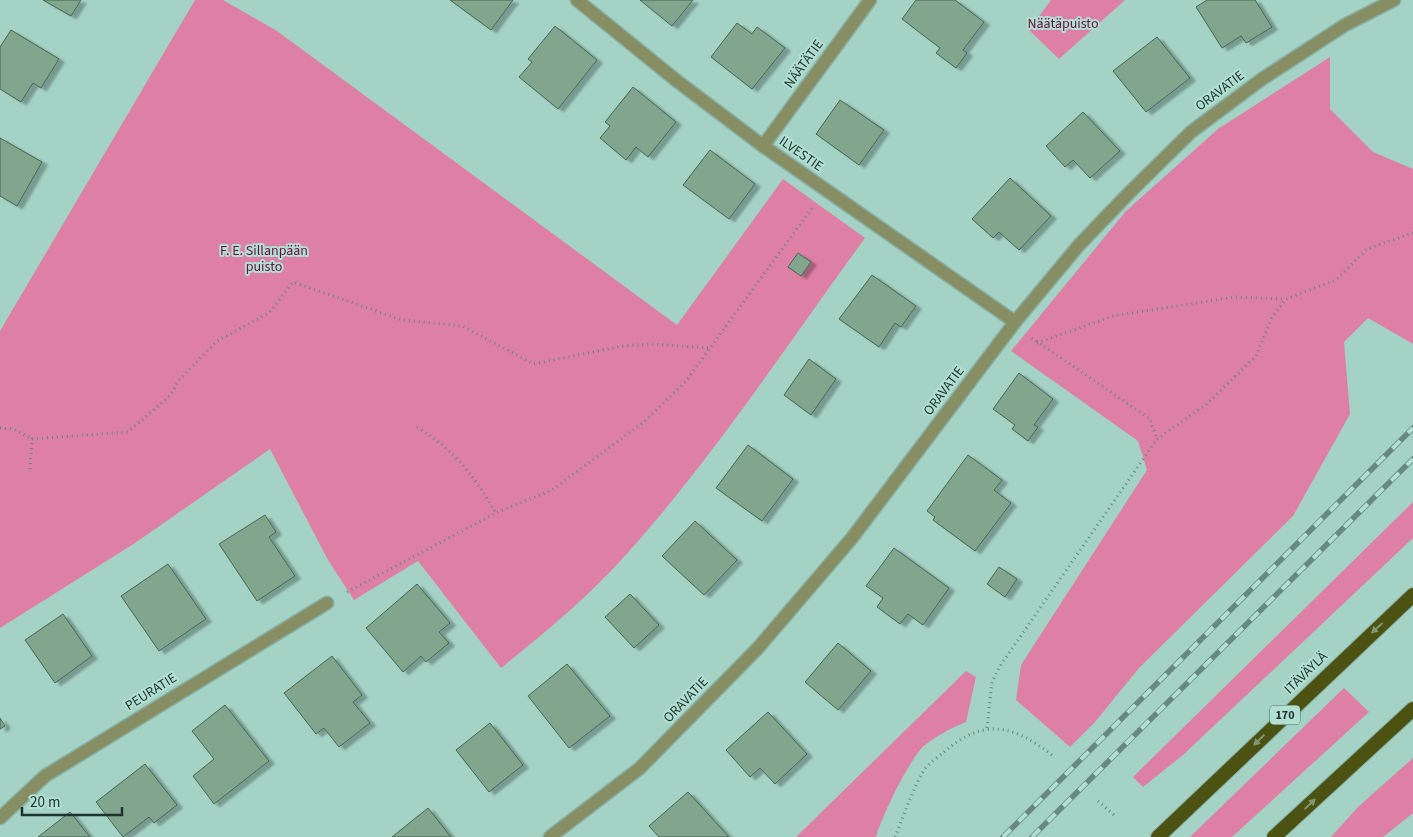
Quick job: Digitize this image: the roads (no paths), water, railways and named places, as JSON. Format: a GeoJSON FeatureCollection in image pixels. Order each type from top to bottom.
{"type":"FeatureCollection","features":[{"type":"Feature","properties":{"kind":"highway","name":"ITÄVÄYLÄ"},"geometry":{"type":"LineString","coordinates":[[1158,837],[1413,595]]}},
{"type":"Feature","properties":{"kind":"highway"},"geometry":{"type":"LineString","coordinates":[[1274,837],[1413,709]]}},
{"type":"Feature","properties":{"kind":"street","name":"ILVESTIE"},"geometry":{"type":"LineString","coordinates":[[577,0],[677,81],[763,146],[1015,322]]}},
{"type":"Feature","properties":{"kind":"street","name":"NÄÄTÄTIE"},"geometry":{"type":"LineString","coordinates":[[763,146],[870,0]]}},
{"type":"Feature","properties":{"kind":"street","name":"ORAVATIE"},"geometry":{"type":"LineString","coordinates":[[550,837],[640,768],[758,648],[852,538],[1015,322],[1080,246],[1191,132],[1262,79],[1345,25],[1394,0]]}},
{"type":"Feature","properties":{"kind":"street","name":"PEURATIE"},"geometry":{"type":"LineString","coordinates":[[0,818],[45,776],[327,603]]}},
{"type":"Feature","properties":{"kind":"railway"},"geometry":{"type":"LineString","coordinates":[[1003,837],[1413,428]]}},
{"type":"Feature","properties":{"kind":"railway"},"geometry":{"type":"LineString","coordinates":[[1032,837],[1413,459]]}},
{"type":"Feature","properties":{"kind":"park label","name":"Näätäpuisto"},"geometry":{"type":"Point","coordinates":[1063,24]}},
{"type":"Feature","properties":{"kind":"park label","name":"F. E. Sillanpään puisto"},"geometry":{"type":"Point","coordinates":[264,260]}}]}
